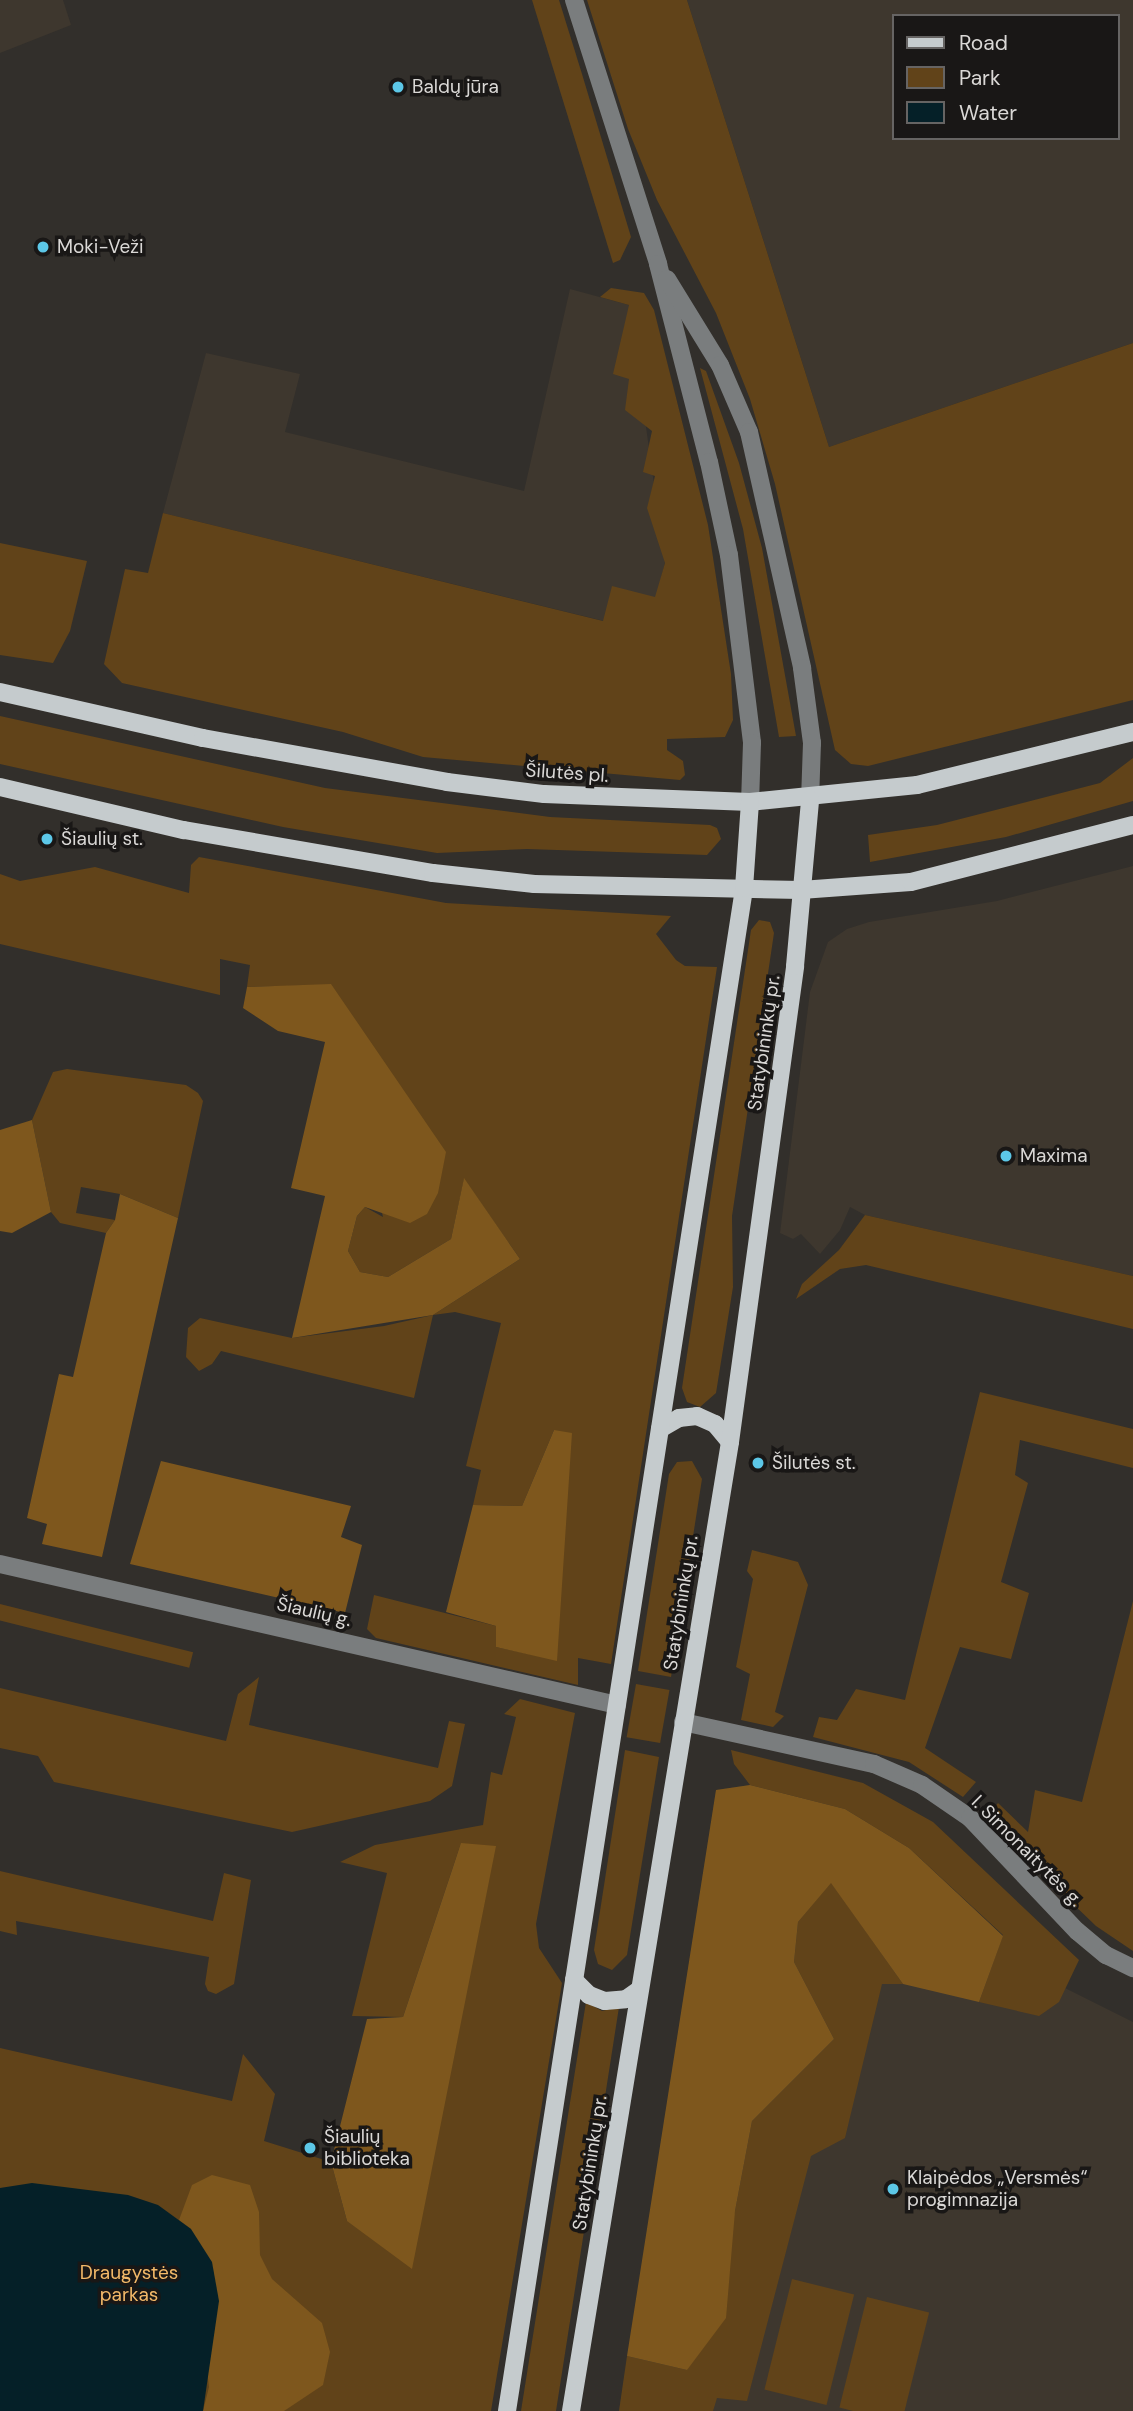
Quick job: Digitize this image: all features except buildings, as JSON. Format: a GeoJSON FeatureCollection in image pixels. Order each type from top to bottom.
{"type":"FeatureCollection","features":[{"type":"Feature","properties":{"kind":"main road","name":"Šilutės pl."},"geometry":{"type":"LineString","coordinates":[[0,692],[203,738],[447,782],[544,794],[750,803],[810,800],[917,785],[1133,732]]}},
{"type":"Feature","properties":{"kind":"main road"},"geometry":{"type":"LineString","coordinates":[[0,787],[184,830],[433,873],[534,884],[801,890],[911,882],[1133,825]]}},
{"type":"Feature","properties":{"kind":"main road","name":"Statybininkų pr."},"geometry":{"type":"LineString","coordinates":[[571,2411],[730,1442],[794,978],[810,800]]}},
{"type":"Feature","properties":{"kind":"main road"},"geometry":{"type":"LineString","coordinates":[[507,2411],[744,888],[750,803]]}},
{"type":"Feature","properties":{"kind":"main road"},"geometry":{"type":"LineString","coordinates":[[660,1429],[679,1418],[697,1416],[715,1424],[730,1442]]}},
{"type":"Feature","properties":{"kind":"main road"},"geometry":{"type":"LineString","coordinates":[[574,1980],[589,1995],[605,2001],[626,1999],[639,1990]]}},
{"type":"Feature","properties":{"kind":"street"},"geometry":{"type":"LineString","coordinates":[[574,0],[658,264],[729,555],[752,743],[750,803]]}},
{"type":"Feature","properties":{"kind":"street"},"geometry":{"type":"LineString","coordinates":[[658,264],[720,365],[749,432],[802,668],[812,743],[810,800]]}},
{"type":"Feature","properties":{"kind":"street","name":"Šiaulių g."},"geometry":{"type":"LineString","coordinates":[[0,1564],[617,1705]]}},
{"type":"Feature","properties":{"kind":"street","name":"I. Simonaitytės g."},"geometry":{"type":"LineString","coordinates":[[683,1722],[874,1764],[922,1785],[970,1818],[1077,1931],[1106,1955],[1133,1968]]}},
{"type":"Feature","properties":{"kind":"shaded area"},"geometry":{"type":"Polygon","coordinates":[[[0,0],[63,0],[71,25],[0,53],[0,0]]]}},
{"type":"Feature","properties":{"kind":"shaded area"},"geometry":{"type":"Polygon","coordinates":[[[687,0],[1133,0],[1133,343],[829,447],[687,0]]]}},
{"type":"Feature","properties":{"kind":"shaded area"},"geometry":{"type":"Polygon","coordinates":[[[570,289],[629,305],[665,563],[656,597],[604,621],[163,513],[206,353],[300,374],[285,432],[524,491],[570,289]]]}},
{"type":"Feature","properties":{"kind":"shaded area"},"geometry":{"type":"Polygon","coordinates":[[[1133,866],[1133,1276],[865,1215],[850,1207],[840,1230],[820,1254],[801,1234],[793,1239],[780,1233],[810,992],[828,942],[847,929],[869,922],[997,901],[1133,866]]]}},
{"type":"Feature","properties":{"kind":"shaded area"},"geometry":{"type":"Polygon","coordinates":[[[331,984],[446,1152],[438,1193],[427,1214],[410,1223],[365,1207],[357,1216],[348,1251],[360,1272],[388,1277],[451,1239],[464,1178],[520,1259],[433,1315],[292,1338],[325,1196],[291,1188],[325,1042],[278,1031],[243,1008],[247,987],[331,984]]]}},
{"type":"Feature","properties":{"kind":"shaded area"},"geometry":{"type":"Polygon","coordinates":[[[32,1120],[51,1212],[12,1233],[0,1231],[0,1130],[32,1120]]]}},
{"type":"Feature","properties":{"kind":"shaded area"},"geometry":{"type":"Polygon","coordinates":[[[120,1194],[178,1218],[102,1557],[42,1544],[47,1524],[27,1518],[59,1374],[73,1377],[106,1233],[115,1220],[120,1194]]]}},
{"type":"Feature","properties":{"kind":"shaded area"},"geometry":{"type":"Polygon","coordinates":[[[554,1430],[572,1433],[557,1661],[496,1647],[496,1626],[446,1612],[473,1505],[522,1506],[554,1430]]]}},
{"type":"Feature","properties":{"kind":"shaded area"},"geometry":{"type":"Polygon","coordinates":[[[161,1461],[351,1506],[341,1537],[362,1545],[345,1613],[130,1564],[161,1461]]]}},
{"type":"Feature","properties":{"kind":"shaded area","name":"Klaipėdos „Versmės“ progimnazija"},"geometry":{"type":"Polygon","coordinates":[[[750,1785],[909,1848],[1051,1981],[1133,2022],[1133,2411],[619,2411],[716,1790],[750,1785]]]}},
{"type":"Feature","properties":{"kind":"shaded area"},"geometry":{"type":"Polygon","coordinates":[[[750,1785],[845,1809],[909,1848],[1003,1936],[979,2002],[903,1984],[831,1883],[798,1922],[794,1962],[834,2039],[752,2121],[735,2211],[726,2318],[687,2370],[627,2356],[716,1790],[750,1785]]]}},
{"type":"Feature","properties":{"kind":"shaded area"},"geometry":{"type":"Polygon","coordinates":[[[461,1843],[496,1846],[412,2269],[347,2221],[331,2162],[367,2019],[403,2017],[461,1843]]]}},
{"type":"Feature","properties":{"kind":"shaded area"},"geometry":{"type":"Polygon","coordinates":[[[212,2175],[250,2185],[259,2212],[260,2255],[272,2279],[322,2323],[330,2352],[323,2385],[284,2411],[203,2411],[209,2387],[191,2229],[179,2220],[192,2185],[212,2175]]]}},
{"type":"Feature","properties":{"kind":"green space"},"geometry":{"type":"Polygon","coordinates":[[[532,0],[559,0],[582,74],[631,237],[620,260],[613,263],[532,0]]]}},
{"type":"Feature","properties":{"kind":"green space"},"geometry":{"type":"Polygon","coordinates":[[[587,0],[687,0],[829,447],[1133,343],[1133,700],[868,766],[851,764],[835,750],[775,484],[750,399],[716,313],[657,200],[628,129],[587,0]]]}},
{"type":"Feature","properties":{"kind":"green space"},"geometry":{"type":"Polygon","coordinates":[[[611,288],[644,293],[654,310],[708,525],[731,674],[733,720],[725,737],[667,739],[667,750],[683,761],[685,775],[680,780],[423,757],[343,732],[122,683],[104,664],[125,569],[148,573],[163,513],[603,621],[612,586],[655,597],[665,563],[647,508],[655,476],[643,472],[652,431],[625,410],[629,379],[613,374],[629,305],[600,297],[611,288]]]}},
{"type":"Feature","properties":{"kind":"green space"},"geometry":{"type":"Polygon","coordinates":[[[700,368],[706,371],[739,463],[762,548],[796,736],[779,737],[743,529],[700,368]]]}},
{"type":"Feature","properties":{"kind":"green space"},"geometry":{"type":"Polygon","coordinates":[[[0,543],[87,561],[70,631],[53,663],[0,655],[0,543]]]}},
{"type":"Feature","properties":{"kind":"green space"},"geometry":{"type":"Polygon","coordinates":[[[0,716],[325,788],[550,817],[710,825],[717,828],[721,839],[707,855],[527,849],[437,853],[283,827],[0,764],[0,716]]]}},
{"type":"Feature","properties":{"kind":"green space"},"geometry":{"type":"Polygon","coordinates":[[[1133,758],[1133,801],[1006,837],[870,862],[868,835],[937,825],[1100,783],[1133,758]]]}},
{"type":"Feature","properties":{"kind":"green space"},"geometry":{"type":"Polygon","coordinates":[[[199,857],[446,903],[671,916],[656,934],[676,960],[685,966],[717,967],[611,1664],[578,1658],[578,1685],[376,1638],[367,1629],[374,1595],[496,1626],[496,1647],[557,1660],[554,1430],[522,1506],[473,1505],[481,1470],[466,1466],[501,1323],[455,1312],[433,1315],[520,1259],[464,1179],[451,1239],[388,1277],[360,1272],[348,1251],[357,1216],[365,1207],[383,1217],[331,985],[247,987],[250,965],[220,959],[220,995],[0,944],[0,874],[20,881],[95,867],[189,893],[191,865],[199,857]]]}},
{"type":"Feature","properties":{"kind":"green space"},"geometry":{"type":"Polygon","coordinates":[[[759,920],[770,922],[774,933],[732,1216],[733,1287],[716,1393],[700,1407],[687,1402],[682,1388],[751,930],[759,920]]]}},
{"type":"Feature","properties":{"kind":"green space"},"geometry":{"type":"Polygon","coordinates":[[[67,1069],[186,1085],[198,1093],[203,1101],[178,1218],[120,1194],[81,1187],[76,1213],[115,1220],[106,1233],[60,1223],[51,1212],[32,1120],[53,1072],[67,1069]]]}},
{"type":"Feature","properties":{"kind":"green space"},"geometry":{"type":"Polygon","coordinates":[[[865,1215],[1133,1276],[1133,1329],[866,1265],[840,1269],[796,1299],[802,1284],[839,1250],[865,1215]]]}},
{"type":"Feature","properties":{"kind":"green space"},"geometry":{"type":"Polygon","coordinates":[[[433,1315],[414,1398],[221,1351],[212,1364],[199,1371],[186,1357],[188,1328],[200,1318],[292,1338],[384,1326],[433,1315]]]}},
{"type":"Feature","properties":{"kind":"green space"},"geometry":{"type":"Polygon","coordinates":[[[980,1392],[1133,1429],[1133,1468],[1020,1440],[1015,1475],[1028,1483],[1001,1582],[1029,1593],[1011,1659],[960,1647],[925,1748],[976,1782],[963,1797],[909,1762],[813,1737],[819,1717],[837,1720],[856,1689],[905,1700],[980,1392]]]}},
{"type":"Feature","properties":{"kind":"green space"},"geometry":{"type":"Polygon","coordinates":[[[692,1461],[702,1479],[671,1677],[638,1671],[669,1474],[677,1462],[692,1461]]]}},
{"type":"Feature","properties":{"kind":"green space"},"geometry":{"type":"Polygon","coordinates":[[[752,1550],[798,1562],[808,1585],[775,1712],[784,1716],[773,1727],[741,1720],[750,1674],[736,1667],[753,1579],[747,1571],[752,1550]]]}},
{"type":"Feature","properties":{"kind":"green space"},"geometry":{"type":"Polygon","coordinates":[[[1133,1601],[1133,1951],[1096,1926],[985,1819],[998,1803],[1028,1832],[1035,1790],[1082,1802],[1133,1601]]]}},
{"type":"Feature","properties":{"kind":"green space"},"geometry":{"type":"Polygon","coordinates":[[[0,1604],[193,1652],[189,1668],[0,1620],[0,1604]]]}},
{"type":"Feature","properties":{"kind":"green space"},"geometry":{"type":"Polygon","coordinates":[[[259,1677],[249,1725],[438,1768],[449,1721],[465,1724],[452,1786],[430,1801],[292,1832],[54,1782],[38,1756],[0,1748],[0,1688],[226,1741],[238,1694],[259,1677]]]}},
{"type":"Feature","properties":{"kind":"green space"},"geometry":{"type":"Polygon","coordinates":[[[636,1684],[669,1690],[660,1743],[627,1737],[636,1684]]]}},
{"type":"Feature","properties":{"kind":"green space","name":"Draugystės parkas"},"geometry":{"type":"Polygon","coordinates":[[[520,1699],[575,1713],[536,1924],[539,1948],[562,1983],[491,2411],[0,2411],[0,2048],[232,2101],[243,2054],[275,2094],[264,2141],[331,2162],[347,2221],[461,1843],[403,2017],[352,2016],[387,1873],[340,1862],[375,1845],[483,1825],[491,1772],[502,1775],[516,1717],[504,1714],[520,1699]]]}},
{"type":"Feature","properties":{"kind":"green space"},"geometry":{"type":"Polygon","coordinates":[[[625,1750],[659,1757],[627,1955],[612,1970],[598,1964],[594,1950],[625,1750]]]}},
{"type":"Feature","properties":{"kind":"green space"},"geometry":{"type":"Polygon","coordinates":[[[731,1750],[863,1783],[933,1822],[1079,1960],[1059,2002],[1039,2016],[979,2002],[1003,1935],[909,1848],[845,1809],[750,1785],[734,1764],[731,1750]]]}},
{"type":"Feature","properties":{"kind":"green space"},"geometry":{"type":"Polygon","coordinates":[[[0,1871],[213,1921],[224,1873],[251,1880],[234,1984],[216,1994],[208,1991],[205,1984],[209,1957],[16,1921],[17,1935],[0,1931],[0,1871]]]}},
{"type":"Feature","properties":{"kind":"green space"},"geometry":{"type":"Polygon","coordinates":[[[831,1882],[903,1984],[882,1984],[845,2138],[811,2156],[747,2401],[717,2398],[713,2411],[619,2411],[627,2356],[687,2370],[735,2211],[752,2121],[834,2039],[794,1962],[798,1922],[831,1882]]]}},
{"type":"Feature","properties":{"kind":"green space"},"geometry":{"type":"Polygon","coordinates":[[[586,2002],[602,2011],[619,2007],[556,2411],[521,2411],[586,2002]]]}},
{"type":"Feature","properties":{"kind":"green space"},"geometry":{"type":"Polygon","coordinates":[[[792,2279],[854,2294],[827,2405],[764,2390],[792,2279]]]}},
{"type":"Feature","properties":{"kind":"green space"},"geometry":{"type":"Polygon","coordinates":[[[867,2297],[929,2312],[905,2411],[853,2411],[839,2408],[867,2297]]]}},
{"type":"Feature","properties":{"kind":"water"},"geometry":{"type":"Polygon","coordinates":[[[32,2183],[128,2195],[158,2205],[191,2229],[212,2262],[219,2301],[203,2411],[0,2411],[0,2188],[32,2183]]]}},
{"type":"Feature","properties":{"kind":"place","name":"Baldų jūra"},"geometry":{"type":"Point","coordinates":[398,87]}},
{"type":"Feature","properties":{"kind":"place","name":"Moki-Veži"},"geometry":{"type":"Point","coordinates":[43,247]}},
{"type":"Feature","properties":{"kind":"place","name":"Šiaulių st."},"geometry":{"type":"Point","coordinates":[47,839]}},
{"type":"Feature","properties":{"kind":"place","name":"Maxima"},"geometry":{"type":"Point","coordinates":[1006,1156]}},
{"type":"Feature","properties":{"kind":"place","name":"Šilutės st."},"geometry":{"type":"Point","coordinates":[758,1463]}},
{"type":"Feature","properties":{"kind":"place","name":"Šiaulių biblioteka"},"geometry":{"type":"Point","coordinates":[310,2148]}},
{"type":"Feature","properties":{"kind":"place","name":"Klaipėdos „Versmės“ progimnazija"},"geometry":{"type":"Point","coordinates":[893,2189]}}]}
